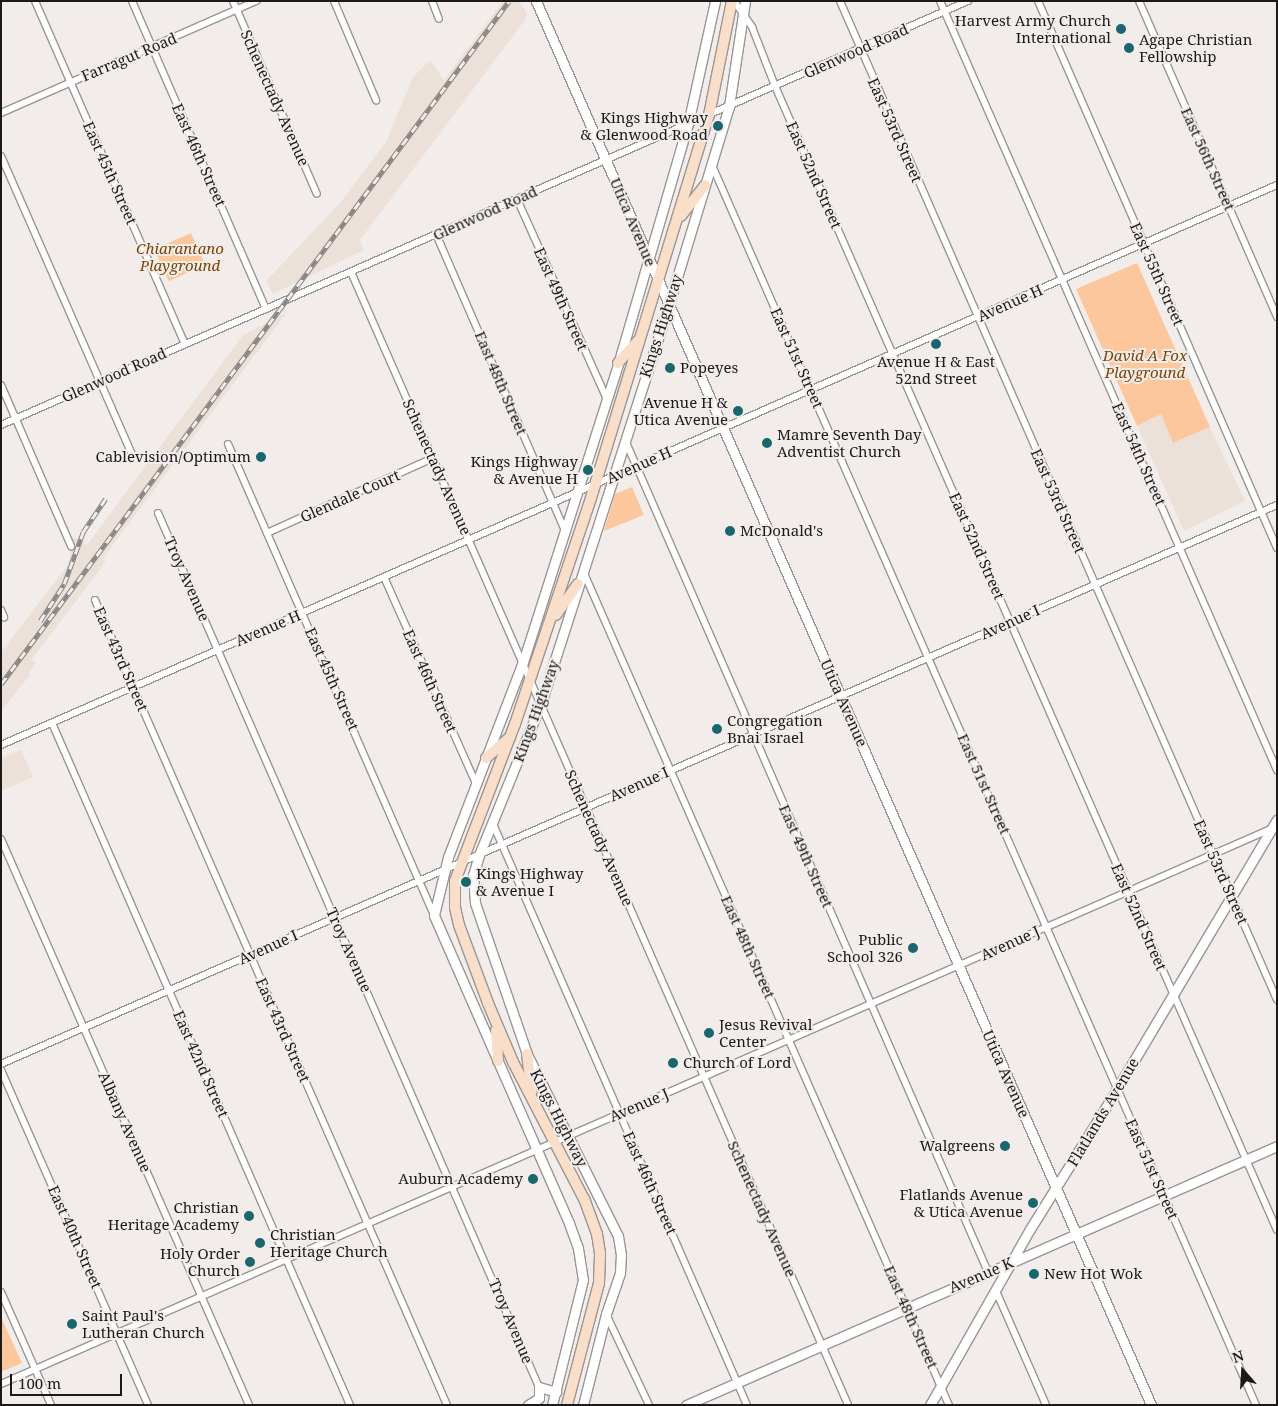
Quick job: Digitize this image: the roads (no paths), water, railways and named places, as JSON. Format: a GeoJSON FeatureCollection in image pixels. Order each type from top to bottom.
{"type":"FeatureCollection","features":[{"type":"Feature","properties":{"kind":"main road","name":"Kings Highway"},"geometry":{"type":"LineString","coordinates":[[566,1405],[599,1283],[600,1260],[597,1234],[591,1216],[513,1062],[496,1021],[459,925],[455,907],[455,881],[460,863],[510,737],[551,622],[595,485],[709,115],[733,1]]}},
{"type":"Feature","properties":{"kind":"main road"},"geometry":{"type":"LineString","coordinates":[[676,223],[705,185]]}},
{"type":"Feature","properties":{"kind":"main road"},"geometry":{"type":"LineString","coordinates":[[618,363],[640,338]]}},
{"type":"Feature","properties":{"kind":"main road"},"geometry":{"type":"LineString","coordinates":[[551,622],[578,584]]}},
{"type":"Feature","properties":{"kind":"main road"},"geometry":{"type":"LineString","coordinates":[[486,758],[510,737]]}},
{"type":"Feature","properties":{"kind":"main road"},"geometry":{"type":"LineString","coordinates":[[496,1021],[498,1061]]}},
{"type":"Feature","properties":{"kind":"main road"},"geometry":{"type":"LineString","coordinates":[[527,1054],[533,1101]]}},
{"type":"Feature","properties":{"kind":"street","name":"East 45th Street"},"geometry":{"type":"LineString","coordinates":[[35,1],[185,344]]}},
{"type":"Feature","properties":{"kind":"street","name":"East 46th Street"},"geometry":{"type":"LineString","coordinates":[[132,1],[266,309]]}},
{"type":"Feature","properties":{"kind":"street","name":"Schenectady Avenue"},"geometry":{"type":"LineString","coordinates":[[233,1],[317,194]]}},
{"type":"Feature","properties":{"kind":"street","name":"Farragut Road"},"geometry":{"type":"LineString","coordinates":[[1,113],[256,1]]}},
{"type":"Feature","properties":{"kind":"street"},"geometry":{"type":"LineString","coordinates":[[334,1],[376,100]]}},
{"type":"Feature","properties":{"kind":"street"},"geometry":{"type":"LineString","coordinates":[[432,1],[439,18]]}},
{"type":"Feature","properties":{"kind":"street","name":"Utica Avenue"},"geometry":{"type":"LineString","coordinates":[[536,1],[1151,1405]]}},
{"type":"Feature","properties":{"kind":"street","name":"Kings Highway"},"geometry":{"type":"LineString","coordinates":[[552,1405],[582,1280],[575,1240],[434,914],[444,870],[522,662],[607,399],[688,124],[715,1]]}},
{"type":"Feature","properties":{"kind":"street","name":"East 52nd Street"},"geometry":{"type":"LineString","coordinates":[[733,1],[752,27],[775,86],[1277,1230]]}},
{"type":"Feature","properties":{"kind":"street","name":"Kings Highway"},"geometry":{"type":"LineString","coordinates":[[583,1405],[606,1314],[620,1273],[621,1255],[618,1236],[527,1054],[475,903],[473,875],[479,854],[493,824],[541,703],[624,439],[669,304],[729,106],[745,1]]}},
{"type":"Feature","properties":{"kind":"street","name":"East 53rd Street"},"geometry":{"type":"LineString","coordinates":[[840,1],[1277,1000]]}},
{"type":"Feature","properties":{"kind":"street","name":"East 54th Street"},"geometry":{"type":"LineString","coordinates":[[940,1],[1277,770]]}},
{"type":"Feature","properties":{"kind":"street","name":"Glenwood Road"},"geometry":{"type":"LineString","coordinates":[[1,425],[968,1]]}},
{"type":"Feature","properties":{"kind":"street","name":"East 55th Street"},"geometry":{"type":"LineString","coordinates":[[1038,1],[1277,548]]}},
{"type":"Feature","properties":{"kind":"street","name":"East 56th Street"},"geometry":{"type":"LineString","coordinates":[[1139,1],[1277,317]]}},
{"type":"Feature","properties":{"kind":"street"},"geometry":{"type":"LineString","coordinates":[[1,156],[132,456]]}},
{"type":"Feature","properties":{"kind":"street","name":"East 51st Street"},"geometry":{"type":"LineString","coordinates":[[711,164],[1256,1405]]}},
{"type":"Feature","properties":{"kind":"street","name":"Avenue H"},"geometry":{"type":"LineString","coordinates":[[1,745],[1277,185]]}},
{"type":"Feature","properties":{"kind":"street","name":"East 49th Street"},"geometry":{"type":"LineString","coordinates":[[517,199],[607,399]]}},
{"type":"Feature","properties":{"kind":"street","name":"East 48th Street"},"geometry":{"type":"LineString","coordinates":[[436,234],[564,531]]}},
{"type":"Feature","properties":{"kind":"street","name":"Schenectady Avenue"},"geometry":{"type":"LineString","coordinates":[[351,272],[848,1405]]}},
{"type":"Feature","properties":{"kind":"street"},"geometry":{"type":"LineString","coordinates":[[1,385],[70,546]]}},
{"type":"Feature","properties":{"kind":"street","name":"East 49th Street"},"geometry":{"type":"LineString","coordinates":[[624,439],[988,1272]]}},
{"type":"Feature","properties":{"kind":"street","name":"East 45th Street"},"geometry":{"type":"LineString","coordinates":[[228,444],[434,914]]}},
{"type":"Feature","properties":{"kind":"street","name":"Glendale Court"},"geometry":{"type":"LineString","coordinates":[[267,533],[433,458]]}},
{"type":"Feature","properties":{"kind":"street","name":"Avenue I"},"geometry":{"type":"LineString","coordinates":[[1,1064],[1277,505]]}},
{"type":"Feature","properties":{"kind":"street","name":"Troy Avenue"},"geometry":{"type":"LineString","coordinates":[[158,513],[539,1387]]}},
{"type":"Feature","properties":{"kind":"street","name":"East 48th Street"},"geometry":{"type":"LineString","coordinates":[[583,571],[949,1405]]}},
{"type":"Feature","properties":{"kind":"street","name":"East 46th Street"},"geometry":{"type":"LineString","coordinates":[[384,577],[476,784]]}},
{"type":"Feature","properties":{"kind":"street","name":"East 43rd Street"},"geometry":{"type":"LineString","coordinates":[[95,600],[447,1405]]}},
{"type":"Feature","properties":{"kind":"street","name":"East 42nd Street"},"geometry":{"type":"LineString","coordinates":[[52,723],[350,1405]]}},
{"type":"Feature","properties":{"kind":"street","name":"Flatlands Avenue"},"geometry":{"type":"LineString","coordinates":[[930,1405],[1011,1262],[1117,1089],[1231,896],[1274,828],[1277,820]]}},
{"type":"Feature","properties":{"kind":"street","name":"East 46th Street"},"geometry":{"type":"LineString","coordinates":[[493,824],[747,1405]]}},
{"type":"Feature","properties":{"kind":"street","name":"Avenue J"},"geometry":{"type":"LineString","coordinates":[[1,1384],[1274,828]]}},
{"type":"Feature","properties":{"kind":"street","name":"Albany Avenue"},"geometry":{"type":"LineString","coordinates":[[1,839],[249,1405]]}},
{"type":"Feature","properties":{"kind":"street","name":"East 40th Street"},"geometry":{"type":"LineString","coordinates":[[1,1070],[148,1405]]}},
{"type":"Feature","properties":{"kind":"street","name":"Avenue K"},"geometry":{"type":"LineString","coordinates":[[686,1405],[1277,1146]]}},
{"type":"Feature","properties":{"kind":"street"},"geometry":{"type":"LineString","coordinates":[[996,1291],[1046,1405]]}},
{"type":"Feature","properties":{"kind":"street"},"geometry":{"type":"LineString","coordinates":[[1,1292],[51,1405]]}},
{"type":"Feature","properties":{"kind":"street"},"geometry":{"type":"LineString","coordinates":[[606,1314],[649,1405]]}},
{"type":"Feature","properties":{"kind":"street"},"geometry":{"type":"LineString","coordinates":[[528,1405],[539,1398],[539,1387],[556,1392]]}},
{"type":"Feature","properties":{"kind":"railway"},"geometry":{"type":"LineString","coordinates":[[1,684],[509,1]]}},
{"type":"Feature","properties":{"kind":"railway"},"geometry":{"type":"LineString","coordinates":[[40,621],[64,584],[83,532],[105,499]]}},
{"type":"Feature","properties":{"kind":"place","name":"Harvest Army Church International"},"geometry":{"type":"Point","coordinates":[1121,29]}},
{"type":"Feature","properties":{"kind":"place","name":"Agape Christian Fellowship"},"geometry":{"type":"Point","coordinates":[1129,48]}},
{"type":"Feature","properties":{"kind":"place","name":"Kings Highway & Glenwood Road"},"geometry":{"type":"Point","coordinates":[718,126]}},
{"type":"Feature","properties":{"kind":"place","name":"Avenue H & East 52nd Street"},"geometry":{"type":"Point","coordinates":[936,344]}},
{"type":"Feature","properties":{"kind":"place","name":"Popeyes"},"geometry":{"type":"Point","coordinates":[670,368]}},
{"type":"Feature","properties":{"kind":"place","name":"Avenue H & Utica Avenue"},"geometry":{"type":"Point","coordinates":[738,411]}},
{"type":"Feature","properties":{"kind":"place","name":"Mamre Seventh Day Adventist Church"},"geometry":{"type":"Point","coordinates":[767,443]}},
{"type":"Feature","properties":{"kind":"place","name":"Cablevision/Optimum"},"geometry":{"type":"Point","coordinates":[261,457]}},
{"type":"Feature","properties":{"kind":"place","name":"Kings Highway & Avenue H"},"geometry":{"type":"Point","coordinates":[588,470]}},
{"type":"Feature","properties":{"kind":"place","name":"McDonald's"},"geometry":{"type":"Point","coordinates":[730,531]}},
{"type":"Feature","properties":{"kind":"place","name":"Congregation Bnai Israel"},"geometry":{"type":"Point","coordinates":[717,729]}},
{"type":"Feature","properties":{"kind":"place","name":"Kings Highway & Avenue I"},"geometry":{"type":"Point","coordinates":[466,882]}},
{"type":"Feature","properties":{"kind":"place","name":"Public School 326"},"geometry":{"type":"Point","coordinates":[913,948]}},
{"type":"Feature","properties":{"kind":"place","name":"Jesus Revival Center"},"geometry":{"type":"Point","coordinates":[709,1033]}},
{"type":"Feature","properties":{"kind":"place","name":"Church of Lord"},"geometry":{"type":"Point","coordinates":[673,1063]}},
{"type":"Feature","properties":{"kind":"place","name":"Walgreens"},"geometry":{"type":"Point","coordinates":[1005,1146]}},
{"type":"Feature","properties":{"kind":"place","name":"Auburn Academy"},"geometry":{"type":"Point","coordinates":[533,1179]}},
{"type":"Feature","properties":{"kind":"place","name":"Flatlands Avenue & Utica Avenue"},"geometry":{"type":"Point","coordinates":[1033,1203]}},
{"type":"Feature","properties":{"kind":"place","name":"Christian Heritage Academy"},"geometry":{"type":"Point","coordinates":[249,1216]}},
{"type":"Feature","properties":{"kind":"place","name":"Christian Heritage Church"},"geometry":{"type":"Point","coordinates":[260,1243]}},
{"type":"Feature","properties":{"kind":"place","name":"Holy Order Church"},"geometry":{"type":"Point","coordinates":[250,1262]}},
{"type":"Feature","properties":{"kind":"place","name":"New Hot Wok"},"geometry":{"type":"Point","coordinates":[1034,1274]}},
{"type":"Feature","properties":{"kind":"place","name":"Saint Paul's Lutheran Church"},"geometry":{"type":"Point","coordinates":[72,1324]}},
{"type":"Feature","properties":{"kind":"park label","name":"Chiarantano Playground"},"geometry":{"type":"Point","coordinates":[180,256]}},
{"type":"Feature","properties":{"kind":"park label","name":"David A Fox Playground"},"geometry":{"type":"Point","coordinates":[1145,364]}}]}
